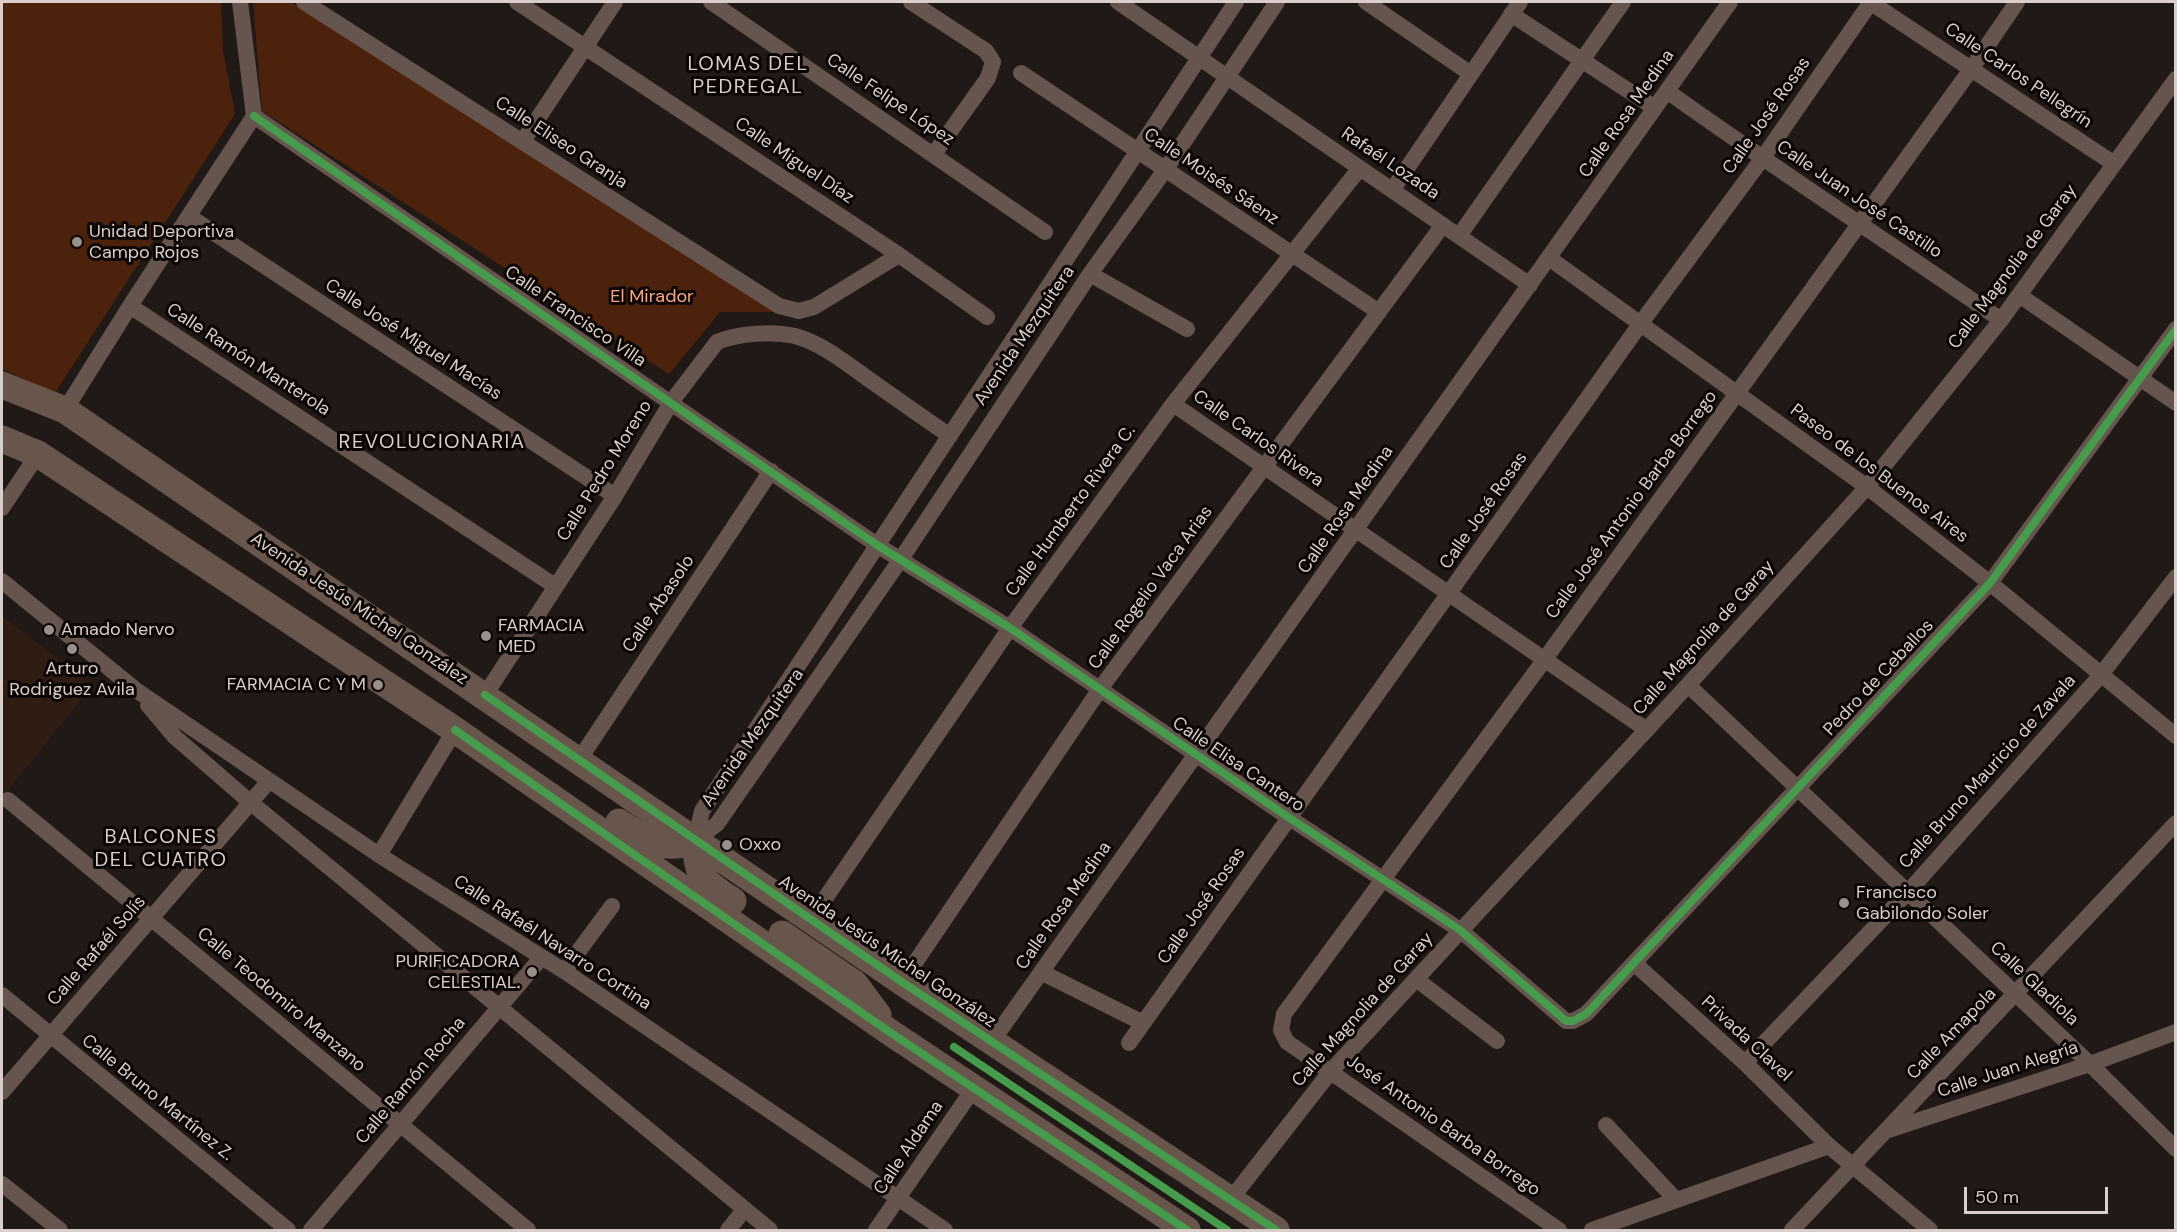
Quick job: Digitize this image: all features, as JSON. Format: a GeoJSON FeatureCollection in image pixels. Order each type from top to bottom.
{"type":"FeatureCollection","features":[{"type":"Feature","properties":{"kind":"main road","name":"Avenida Jesús Michel González"},"geometry":{"type":"LineString","coordinates":[[2,385],[65,410],[484,694],[902,982],[993,1040],[1276,1230]]}},
{"type":"Feature","properties":{"kind":"main road"},"geometry":{"type":"LineString","coordinates":[[2,439],[38,454],[455,730],[891,1032],[1187,1230]]}},
{"type":"Feature","properties":{"kind":"main road"},"geometry":{"type":"LineString","coordinates":[[455,730],[513,752],[650,842],[673,848],[695,841],[697,869],[707,883],[855,984],[891,1032]]}},
{"type":"Feature","properties":{"kind":"street"},"geometry":{"type":"LineString","coordinates":[[65,410],[254,116],[240,2]]}},
{"type":"Feature","properties":{"kind":"street","name":"Calle Eliseo Granja"},"geometry":{"type":"LineString","coordinates":[[304,2],[779,306],[799,310],[814,307],[899,255]]}},
{"type":"Feature","properties":{"kind":"street","name":"Calle Miguel Díaz"},"geometry":{"type":"LineString","coordinates":[[517,2],[899,255],[987,317]]}},
{"type":"Feature","properties":{"kind":"street"},"geometry":{"type":"LineString","coordinates":[[523,141],[615,2]]}},
{"type":"Feature","properties":{"kind":"street","name":"Calle Felipe López"},"geometry":{"type":"LineString","coordinates":[[711,2],[1045,232]]}},
{"type":"Feature","properties":{"kind":"street"},"geometry":{"type":"LineString","coordinates":[[911,2],[986,51],[993,62],[988,78],[934,154]]}},
{"type":"Feature","properties":{"kind":"street","name":"Rafaél Lozada"},"geometry":{"type":"LineString","coordinates":[[1118,2],[1530,285]]}},
{"type":"Feature","properties":{"kind":"street","name":"Avenida Mezquitera"},"geometry":{"type":"LineString","coordinates":[[695,841],[702,811],[1236,2]]}},
{"type":"Feature","properties":{"kind":"street","name":"Avenida Mezquitera"},"geometry":{"type":"LineString","coordinates":[[695,841],[717,824],[901,560],[1090,274],[1165,170],[1277,2]]}},
{"type":"Feature","properties":{"kind":"street"},"geometry":{"type":"LineString","coordinates":[[1366,2],[1471,74]]}},
{"type":"Feature","properties":{"kind":"street"},"geometry":{"type":"LineString","coordinates":[[1459,236],[1623,2]]}},
{"type":"Feature","properties":{"kind":"street","name":"Calle Rosa Medina"},"geometry":{"type":"LineString","coordinates":[[993,1040],[1730,2]]}},
{"type":"Feature","properties":{"kind":"street","name":"Calle Carlos Pellegrín"},"geometry":{"type":"LineString","coordinates":[[1870,2],[2114,163]]}},
{"type":"Feature","properties":{"kind":"street","name":"Calle José Rosas"},"geometry":{"type":"LineString","coordinates":[[1129,1043],[1641,323],[1762,159],[1870,2]]}},
{"type":"Feature","properties":{"kind":"street","name":"Calle José Antonio Barba Borrego"},"geometry":{"type":"LineString","coordinates":[[1281,1030],[1284,1014],[1545,659],[1972,68],[2017,2]]}},
{"type":"Feature","properties":{"kind":"street"},"geometry":{"type":"LineString","coordinates":[[1393,189],[1515,8],[1583,61],[1655,108]]}},
{"type":"Feature","properties":{"kind":"street","name":"Calle Moisés Sáenz"},"geometry":{"type":"LineString","coordinates":[[1021,74],[1379,312]]}},
{"type":"Feature","properties":{"kind":"street","name":"Calle Magnolia de Garay"},"geometry":{"type":"LineString","coordinates":[[1231,1199],[1331,1071],[1647,730],[1867,487],[2001,320],[2175,79]]}},
{"type":"Feature","properties":{"kind":"street","name":"Calle Juan José Castillo"},"geometry":{"type":"LineString","coordinates":[[1667,91],[1762,159],[1860,222],[2001,320]]}},
{"type":"Feature","properties":{"kind":"street","name":"Calle Francisco Villa"},"geometry":{"type":"LineString","coordinates":[[254,116],[672,401],[877,545]]}},
{"type":"Feature","properties":{"kind":"street","name":"Calle Humberto Rivera C."},"geometry":{"type":"LineString","coordinates":[[811,919],[1010,628],[1173,404],[1360,168]]}},
{"type":"Feature","properties":{"kind":"street","name":"Calle José Miguel Macías"},"geometry":{"type":"LineString","coordinates":[[190,217],[615,496]]}},
{"type":"Feature","properties":{"kind":"street","name":"Calle Rogelio Vaca Arias"},"geometry":{"type":"LineString","coordinates":[[902,982],[1100,689],[1443,225]]}},
{"type":"Feature","properties":{"kind":"street","name":"Paseo de los Buenos Aires"},"geometry":{"type":"LineString","coordinates":[[1549,258],[1867,487],[1990,583],[2175,736]]}},
{"type":"Feature","properties":{"kind":"street"},"geometry":{"type":"LineString","coordinates":[[1090,274],[1187,328]]}},
{"type":"Feature","properties":{"kind":"street"},"geometry":{"type":"LineString","coordinates":[[2019,295],[2175,403]]}},
{"type":"Feature","properties":{"kind":"street","name":"Calle Ramón Manterola"},"geometry":{"type":"LineString","coordinates":[[130,306],[555,586]]}},
{"type":"Feature","properties":{"kind":"street","name":"Pedro de Ceballos"},"geometry":{"type":"LineString","coordinates":[[1573,1021],[1586,1014],[1796,787],[1990,583],[2175,329]]}},
{"type":"Feature","properties":{"kind":"street","name":"Calle Pedro Moreno"},"geometry":{"type":"LineString","coordinates":[[484,694],[615,496],[672,401],[717,342],[741,336],[783,334],[807,340],[841,359],[950,436]]}},
{"type":"Feature","properties":{"kind":"street","name":"Calle Carlos Rivera"},"geometry":{"type":"LineString","coordinates":[[1173,404],[1647,730]]}},
{"type":"Feature","properties":{"kind":"street"},"geometry":{"type":"LineString","coordinates":[[2,508],[38,454]]}},
{"type":"Feature","properties":{"kind":"street","name":"Calle Abasolo"},"geometry":{"type":"LineString","coordinates":[[579,760],[771,471]]}},
{"type":"Feature","properties":{"kind":"street","name":"Calle Elisa Cantero"},"geometry":{"type":"LineString","coordinates":[[877,545],[1010,628],[1288,817],[1460,930],[1560,1017],[1573,1021]]}},
{"type":"Feature","properties":{"kind":"street","name":"Calle Bruno Mauricio de Zavala"},"geometry":{"type":"LineString","coordinates":[[1745,1063],[1908,892],[2100,676],[2175,577]]}},
{"type":"Feature","properties":{"kind":"street","name":"Calle Rafaél Navarro Cortina"},"geometry":{"type":"LineString","coordinates":[[2,581],[136,690],[379,855],[564,971],[945,1230]]}},
{"type":"Feature","properties":{"kind":"street","name":"Calle Gladiola"},"geometry":{"type":"LineString","coordinates":[[1688,685],[2090,1064],[2175,1149]]}},
{"type":"Feature","properties":{"kind":"street","name":"Calle Rafaél Navarro Cortina"},"geometry":{"type":"LineString","coordinates":[[136,690],[174,737],[250,802],[770,1230]]}},
{"type":"Feature","properties":{"kind":"street"},"geometry":{"type":"LineString","coordinates":[[379,855],[455,730]]}},
{"type":"Feature","properties":{"kind":"street","name":"Calle Rafaél Solís"},"geometry":{"type":"LineString","coordinates":[[2,1092],[269,781]]}},
{"type":"Feature","properties":{"kind":"street","name":"Calle Teodomiro Manzano"},"geometry":{"type":"LineString","coordinates":[[8,800],[528,1230]]}},
{"type":"Feature","properties":{"kind":"street","name":"Calle Amapola"},"geometry":{"type":"LineString","coordinates":[[1792,1230],[2017,995],[2175,824]]}},
{"type":"Feature","properties":{"kind":"street"},"geometry":{"type":"LineString","coordinates":[[564,971],[612,906]]}},
{"type":"Feature","properties":{"kind":"street","name":"Calle Ramón Rocha"},"geometry":{"type":"LineString","coordinates":[[311,1230],[541,957]]}},
{"type":"Feature","properties":{"kind":"street","name":"Privada Clavel"},"geometry":{"type":"LineString","coordinates":[[1634,963],[1745,1063],[1829,1146],[1930,1230]]}},
{"type":"Feature","properties":{"kind":"street"},"geometry":{"type":"LineString","coordinates":[[1041,972],[1143,1023]]}},
{"type":"Feature","properties":{"kind":"street"},"geometry":{"type":"LineString","coordinates":[[1416,979],[1497,1041]]}},
{"type":"Feature","properties":{"kind":"street","name":"Calle Bruno Martínez Z."},"geometry":{"type":"LineString","coordinates":[[2,994],[288,1230]]}},
{"type":"Feature","properties":{"kind":"street","name":"José Antonio Barba Borrego"},"geometry":{"type":"LineString","coordinates":[[1281,1030],[1287,1042],[1559,1230]]}},
{"type":"Feature","properties":{"kind":"street","name":"Calle Juan Alegría"},"geometry":{"type":"LineString","coordinates":[[1886,1131],[2090,1064],[2175,1032]]}},
{"type":"Feature","properties":{"kind":"street","name":"Calle Aldama"},"geometry":{"type":"LineString","coordinates":[[876,1230],[974,1088]]}},
{"type":"Feature","properties":{"kind":"street"},"geometry":{"type":"LineString","coordinates":[[1606,1125],[1676,1200]]}},
{"type":"Feature","properties":{"kind":"street"},"geometry":{"type":"LineString","coordinates":[[1592,1230],[1829,1146]]}},
{"type":"Feature","properties":{"kind":"street"},"geometry":{"type":"LineString","coordinates":[[2,1184],[60,1230]]}},
{"type":"Feature","properties":{"kind":"street"},"geometry":{"type":"LineString","coordinates":[[728,1230],[744,1210]]}},
{"type":"Feature","properties":{"kind":"shaded area"},"geometry":{"type":"Polygon","coordinates":[[[2,616],[93,685],[2,798],[2,616]]]}},
{"type":"Feature","properties":{"kind":"green space","name":"Unidad Deportiva Campo Rojos"},"geometry":{"type":"Polygon","coordinates":[[[2,2],[221,2],[223,51],[235,114],[55,393],[2,369],[2,2]]]}},
{"type":"Feature","properties":{"kind":"green space","name":"El Mirador"},"geometry":{"type":"Polygon","coordinates":[[[253,2],[291,2],[515,146],[784,312],[720,312],[669,374],[262,111],[253,2]]]}},
{"type":"Feature","properties":{"kind":"cycle path"},"geometry":{"type":"LineString","coordinates":[[254,116],[877,545],[1010,628],[1288,817],[1460,930],[1566,1021],[1573,1021],[1586,1014],[1990,583],[2176,329]]}},
{"type":"Feature","properties":{"kind":"cycle path"},"geometry":{"type":"LineString","coordinates":[[485,695],[902,982],[1276,1230]]}},
{"type":"Feature","properties":{"kind":"cycle path"},"geometry":{"type":"LineString","coordinates":[[455,730],[891,1033],[1187,1230]]}},
{"type":"Feature","properties":{"kind":"cycle path"},"geometry":{"type":"LineString","coordinates":[[954,1047],[1227,1230]]}},
{"type":"Feature","properties":{"kind":"place","name":"Unidad Deportiva Campo Rojos"},"geometry":{"type":"Point","coordinates":[77,242]}},
{"type":"Feature","properties":{"kind":"place","name":"Amado Nervo"},"geometry":{"type":"Point","coordinates":[49,630]}},
{"type":"Feature","properties":{"kind":"place","name":"FARMACIA MED"},"geometry":{"type":"Point","coordinates":[486,636]}},
{"type":"Feature","properties":{"kind":"place","name":"Arturo Rodriguez Avila"},"geometry":{"type":"Point","coordinates":[72,649]}},
{"type":"Feature","properties":{"kind":"place","name":"FARMACIA C Y M"},"geometry":{"type":"Point","coordinates":[378,685]}},
{"type":"Feature","properties":{"kind":"place","name":"Oxxo"},"geometry":{"type":"Point","coordinates":[727,845]}},
{"type":"Feature","properties":{"kind":"place","name":"Francisco Gabilondo Soler"},"geometry":{"type":"Point","coordinates":[1844,903]}},
{"type":"Feature","properties":{"kind":"place","name":"PURIFICADORA CELESTIAL."},"geometry":{"type":"Point","coordinates":[532,972]}},
{"type":"Feature","properties":{"kind":"district","name":"LOMAS DEL PEDREGAL"},"geometry":{"type":"Point","coordinates":[748,76]}},
{"type":"Feature","properties":{"kind":"district","name":"REVOLUCIONARIA"},"geometry":{"type":"Point","coordinates":[432,443]}},
{"type":"Feature","properties":{"kind":"district","name":"BALCONES DEL CUATRO"},"geometry":{"type":"Point","coordinates":[161,850]}}]}
